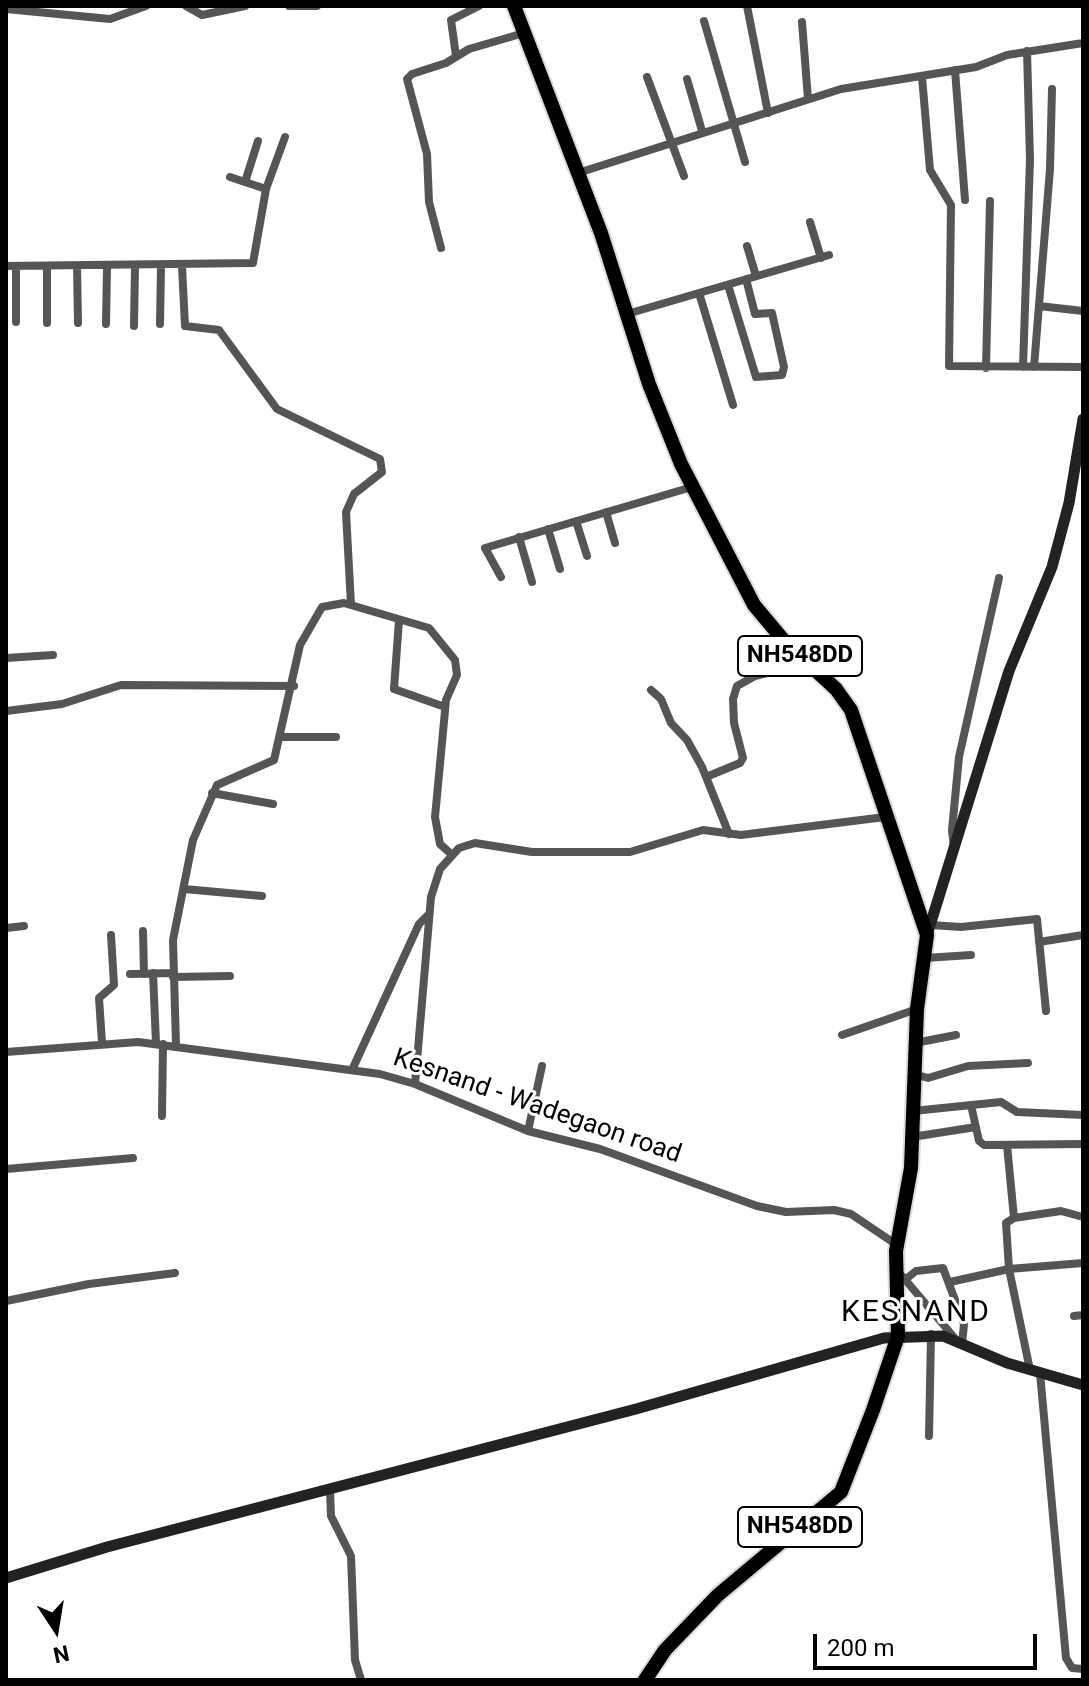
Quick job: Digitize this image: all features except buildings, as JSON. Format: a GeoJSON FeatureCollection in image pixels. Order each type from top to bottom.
{"type":"FeatureCollection","features":[{"type":"Feature","properties":{"kind":"highway","name":"NH548DD"},"geometry":{"type":"LineString","coordinates":[[514,6],[578,173],[649,384],[692,487],[754,605],[768,625],[836,689],[851,710],[885,817],[929,930],[917,1009],[909,1188],[897,1245],[902,1276],[898,1336],[841,1492],[718,1595],[665,1650],[645,1680]]}},
{"type":"Feature","properties":{"kind":"main road"},"geometry":{"type":"LineString","coordinates":[[929,930],[955,850],[976,768],[1009,671],[1052,567],[1075,476],[1083,419]]}},
{"type":"Feature","properties":{"kind":"main road"},"geometry":{"type":"LineString","coordinates":[[6,1578],[107,1547],[709,1389],[856,1344],[898,1336],[931,1334],[1083,1385]]}},
{"type":"Feature","properties":{"kind":"street"},"geometry":{"type":"LineString","coordinates":[[6,9],[110,19],[146,6]]}},
{"type":"Feature","properties":{"kind":"street"},"geometry":{"type":"LineString","coordinates":[[186,6],[202,15],[245,6]]}},
{"type":"Feature","properties":{"kind":"street"},"geometry":{"type":"LineString","coordinates":[[289,6],[317,6]]}},
{"type":"Feature","properties":{"kind":"street"},"geometry":{"type":"LineString","coordinates":[[456,56],[451,20],[479,6]]}},
{"type":"Feature","properties":{"kind":"street"},"geometry":{"type":"LineString","coordinates":[[747,6],[768,113]]}},
{"type":"Feature","properties":{"kind":"street"},"geometry":{"type":"LineString","coordinates":[[704,21],[745,162]]}},
{"type":"Feature","properties":{"kind":"street"},"geometry":{"type":"LineString","coordinates":[[802,22],[808,99]]}},
{"type":"Feature","properties":{"kind":"street"},"geometry":{"type":"LineString","coordinates":[[441,248],[427,190],[427,154],[407,79],[456,56],[525,32]]}},
{"type":"Feature","properties":{"kind":"street"},"geometry":{"type":"LineString","coordinates":[[578,173],[841,89],[922,77],[1027,51],[1083,43]]}},
{"type":"Feature","properties":{"kind":"street"},"geometry":{"type":"LineString","coordinates":[[1023,367],[1030,159],[1027,51]]}},
{"type":"Feature","properties":{"kind":"street"},"geometry":{"type":"LineString","coordinates":[[955,70],[965,200]]}},
{"type":"Feature","properties":{"kind":"street"},"geometry":{"type":"LineString","coordinates":[[647,77],[668,142],[684,176]]}},
{"type":"Feature","properties":{"kind":"street"},"geometry":{"type":"LineString","coordinates":[[922,77],[930,170],[951,205],[948,362],[954,369],[1083,367]]}},
{"type":"Feature","properties":{"kind":"street"},"geometry":{"type":"LineString","coordinates":[[687,79],[702,131]]}},
{"type":"Feature","properties":{"kind":"street"},"geometry":{"type":"LineString","coordinates":[[1034,367],[1050,169],[1052,89]]}},
{"type":"Feature","properties":{"kind":"street"},"geometry":{"type":"LineString","coordinates":[[6,266],[135,267],[253,263],[266,189],[285,137]]}},
{"type":"Feature","properties":{"kind":"street"},"geometry":{"type":"LineString","coordinates":[[245,182],[258,141]]}},
{"type":"Feature","properties":{"kind":"street"},"geometry":{"type":"LineString","coordinates":[[230,177],[266,189]]}},
{"type":"Feature","properties":{"kind":"street"},"geometry":{"type":"LineString","coordinates":[[986,368],[990,201]]}},
{"type":"Feature","properties":{"kind":"street"},"geometry":{"type":"LineString","coordinates":[[627,314],[825,256],[810,222]]}},
{"type":"Feature","properties":{"kind":"street"},"geometry":{"type":"LineString","coordinates":[[747,246],[756,276]]}},
{"type":"Feature","properties":{"kind":"street"},"geometry":{"type":"LineString","coordinates":[[47,266],[47,323]]}},
{"type":"Feature","properties":{"kind":"street"},"geometry":{"type":"LineString","coordinates":[[77,266],[78,323]]}},
{"type":"Feature","properties":{"kind":"street"},"geometry":{"type":"LineString","coordinates":[[160,324],[161,266]]}},
{"type":"Feature","properties":{"kind":"street"},"geometry":{"type":"LineString","coordinates":[[182,266],[185,326],[219,330],[277,409],[380,459],[382,472],[354,494],[346,512],[351,605]]}},
{"type":"Feature","properties":{"kind":"street"},"geometry":{"type":"LineString","coordinates":[[16,267],[16,322]]}},
{"type":"Feature","properties":{"kind":"street"},"geometry":{"type":"LineString","coordinates":[[106,324],[107,267]]}},
{"type":"Feature","properties":{"kind":"street"},"geometry":{"type":"LineString","coordinates":[[134,326],[135,267]]}},
{"type":"Feature","properties":{"kind":"street"},"geometry":{"type":"LineString","coordinates":[[728,285],[756,377],[782,375],[784,371],[772,313],[755,314],[746,279]]}},
{"type":"Feature","properties":{"kind":"street"},"geometry":{"type":"LineString","coordinates":[[699,293],[733,405]]}},
{"type":"Feature","properties":{"kind":"street"},"geometry":{"type":"LineString","coordinates":[[1039,306],[1083,311]]}},
{"type":"Feature","properties":{"kind":"street"},"geometry":{"type":"LineString","coordinates":[[501,577],[485,548],[692,487]]}},
{"type":"Feature","properties":{"kind":"street"},"geometry":{"type":"LineString","coordinates":[[606,512],[615,543]]}},
{"type":"Feature","properties":{"kind":"street"},"geometry":{"type":"LineString","coordinates":[[576,521],[587,556]]}},
{"type":"Feature","properties":{"kind":"street"},"geometry":{"type":"LineString","coordinates":[[548,529],[560,569]]}},
{"type":"Feature","properties":{"kind":"street"},"geometry":{"type":"LineString","coordinates":[[519,537],[532,582]]}},
{"type":"Feature","properties":{"kind":"street"},"geometry":{"type":"LineString","coordinates":[[955,850],[952,830],[959,757],[999,578]]}},
{"type":"Feature","properties":{"kind":"street"},"geometry":{"type":"LineString","coordinates":[[176,1045],[173,940],[193,840],[212,793],[220,784],[272,762],[294,686],[300,645],[319,610],[331,603],[351,605],[433,630],[455,660],[458,670],[445,707],[435,823],[440,844],[451,854]]}},
{"type":"Feature","properties":{"kind":"street"},"geometry":{"type":"LineString","coordinates":[[399,620],[394,689],[445,707]]}},
{"type":"Feature","properties":{"kind":"street"},"geometry":{"type":"LineString","coordinates":[[6,658],[53,655]]}},
{"type":"Feature","properties":{"kind":"street"},"geometry":{"type":"LineString","coordinates":[[706,777],[740,763],[743,758],[733,711],[737,686],[755,676],[808,663]]}},
{"type":"Feature","properties":{"kind":"street"},"geometry":{"type":"LineString","coordinates":[[6,711],[62,704],[130,685],[294,686]]}},
{"type":"Feature","properties":{"kind":"street"},"geometry":{"type":"LineString","coordinates":[[651,690],[661,699],[668,719],[687,740],[729,834]]}},
{"type":"Feature","properties":{"kind":"street"},"geometry":{"type":"LineString","coordinates":[[281,737],[336,737]]}},
{"type":"Feature","properties":{"kind":"street"},"geometry":{"type":"LineString","coordinates":[[212,793],[273,804]]}},
{"type":"Feature","properties":{"kind":"street"},"geometry":{"type":"LineString","coordinates":[[415,1084],[429,914],[434,885],[451,854],[475,843],[532,852],[630,852],[703,830],[729,834],[885,817]]}},
{"type":"Feature","properties":{"kind":"street"},"geometry":{"type":"LineString","coordinates":[[184,889],[262,896]]}},
{"type":"Feature","properties":{"kind":"street"},"geometry":{"type":"LineString","coordinates":[[352,1070],[419,924],[429,914]]}},
{"type":"Feature","properties":{"kind":"street"},"geometry":{"type":"LineString","coordinates":[[929,930],[1037,919],[1046,1011]]}},
{"type":"Feature","properties":{"kind":"street"},"geometry":{"type":"LineString","coordinates":[[6,928],[24,926]]}},
{"type":"Feature","properties":{"kind":"street"},"geometry":{"type":"LineString","coordinates":[[143,931],[160,1043],[162,1116]]}},
{"type":"Feature","properties":{"kind":"street"},"geometry":{"type":"LineString","coordinates":[[102,1043],[99,998],[114,985],[111,935]]}},
{"type":"Feature","properties":{"kind":"street"},"geometry":{"type":"LineString","coordinates":[[1039,942],[1083,935]]}},
{"type":"Feature","properties":{"kind":"street"},"geometry":{"type":"LineString","coordinates":[[925,958],[971,955]]}},
{"type":"Feature","properties":{"kind":"street"},"geometry":{"type":"LineString","coordinates":[[130,974],[230,976]]}},
{"type":"Feature","properties":{"kind":"street"},"geometry":{"type":"LineString","coordinates":[[842,1035],[917,1009]]}},
{"type":"Feature","properties":{"kind":"street"},"geometry":{"type":"LineString","coordinates":[[915,1043],[956,1035]]}},
{"type":"Feature","properties":{"kind":"street","name":"Kesnand - Wadegaon road"},"geometry":{"type":"LineString","coordinates":[[6,1052],[102,1043],[160,1043],[352,1070],[415,1084],[528,1131],[600,1149],[772,1210],[851,1214],[897,1245]]}},
{"type":"Feature","properties":{"kind":"street"},"geometry":{"type":"LineString","coordinates":[[914,1074],[928,1078],[968,1066],[1028,1063]]}},
{"type":"Feature","properties":{"kind":"street"},"geometry":{"type":"LineString","coordinates":[[528,1131],[542,1066]]}},
{"type":"Feature","properties":{"kind":"street"},"geometry":{"type":"LineString","coordinates":[[913,1111],[1001,1102],[1017,1112],[1083,1115]]}},
{"type":"Feature","properties":{"kind":"street"},"geometry":{"type":"LineString","coordinates":[[971,1105],[984,1145],[1083,1144]]}},
{"type":"Feature","properties":{"kind":"street"},"geometry":{"type":"LineString","coordinates":[[912,1137],[976,1127]]}},
{"type":"Feature","properties":{"kind":"street"},"geometry":{"type":"LineString","coordinates":[[1007,1145],[1014,1218]]}},
{"type":"Feature","properties":{"kind":"street"},"geometry":{"type":"LineString","coordinates":[[6,1169],[133,1158]]}},
{"type":"Feature","properties":{"kind":"street"},"geometry":{"type":"LineString","coordinates":[[1083,1217],[1061,1211],[1014,1218],[1004,1227],[1009,1269],[1035,1371],[1066,1658],[1072,1668],[1083,1669]]}},
{"type":"Feature","properties":{"kind":"street"},"geometry":{"type":"LineString","coordinates":[[950,1282],[1009,1269],[1083,1263]]}},
{"type":"Feature","properties":{"kind":"street"},"geometry":{"type":"LineString","coordinates":[[939,1267],[950,1282],[964,1324],[960,1344],[902,1276],[939,1267]]}},
{"type":"Feature","properties":{"kind":"street"},"geometry":{"type":"LineString","coordinates":[[6,1301],[89,1284],[175,1273]]}},
{"type":"Feature","properties":{"kind":"street"},"geometry":{"type":"LineString","coordinates":[[929,1436],[931,1334]]}},
{"type":"Feature","properties":{"kind":"street"},"geometry":{"type":"LineString","coordinates":[[330,1490],[331,1516],[351,1556],[355,1660],[361,1680]]}},
{"type":"Feature","properties":{"kind":"district","name":"KESNAND"},"geometry":{"type":"Point","coordinates":[916,1313]}}]}
